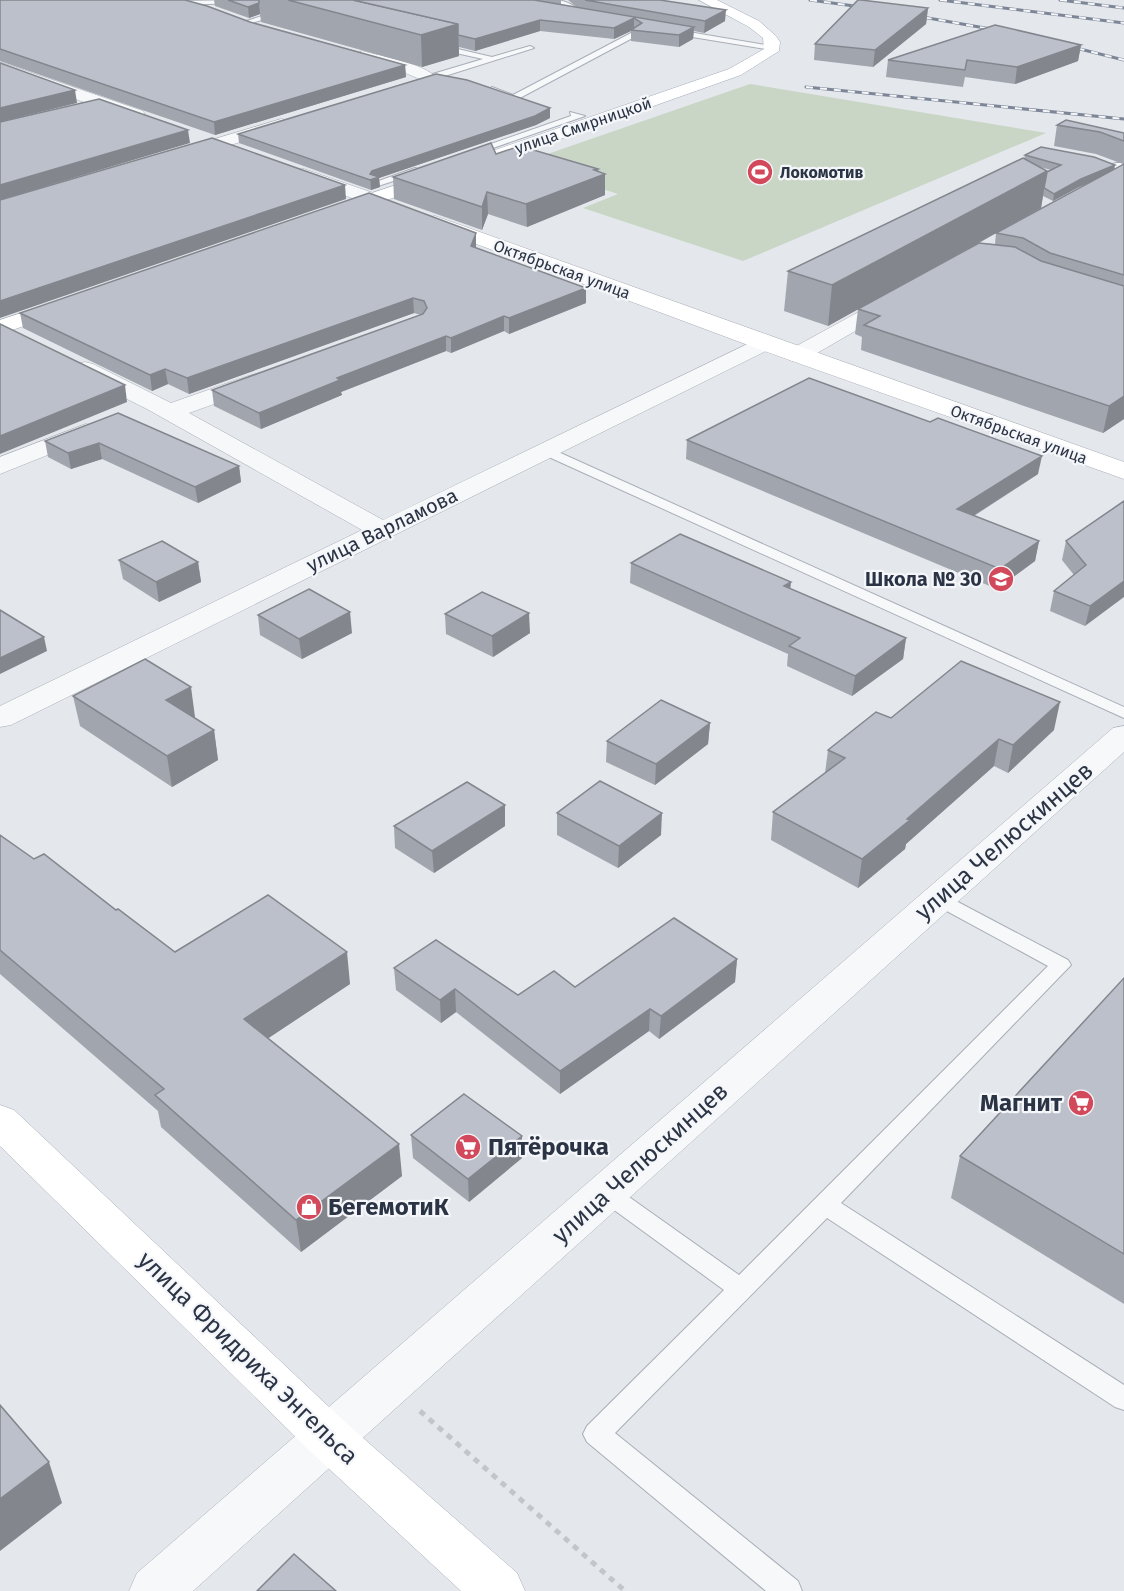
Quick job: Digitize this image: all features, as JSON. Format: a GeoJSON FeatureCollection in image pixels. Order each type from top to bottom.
{"type":"FeatureCollection","features":[{"type":"Feature","properties":{"kind":"main road"},"geometry":{"type":"LineString","coordinates":[[706,0],[762,29],[769,36],[772,48]]}},
{"type":"Feature","properties":{"kind":"main road","name":"улица Смирницкой"},"geometry":{"type":"LineString","coordinates":[[316,218],[375,191],[735,72],[766,56],[772,48]]}},
{"type":"Feature","properties":{"kind":"main road","name":"Октябрьская улица"},"geometry":{"type":"LineString","coordinates":[[375,191],[412,213],[797,355],[1124,471]]}},
{"type":"Feature","properties":{"kind":"main road"},"geometry":{"type":"LineString","coordinates":[[0,327],[79,300]]}},
{"type":"Feature","properties":{"kind":"main road","name":"улица Фридриха Энгельса"},"geometry":{"type":"LineString","coordinates":[[0,1121],[329,1438],[499,1591]]}},
{"type":"Feature","properties":{"kind":"street"},"geometry":{"type":"LineString","coordinates":[[176,2],[268,31]]}},
{"type":"Feature","properties":{"kind":"street"},"geometry":{"type":"LineString","coordinates":[[344,52],[409,69],[429,78]]}},
{"type":"Feature","properties":{"kind":"street"},"geometry":{"type":"LineString","coordinates":[[0,67],[156,121]]}},
{"type":"Feature","properties":{"kind":"street"},"geometry":{"type":"LineString","coordinates":[[407,85],[429,78]]}},
{"type":"Feature","properties":{"kind":"street"},"geometry":{"type":"LineString","coordinates":[[13,89],[52,86]]}},
{"type":"Feature","properties":{"kind":"street"},"geometry":{"type":"LineString","coordinates":[[70,112],[104,103]]}},
{"type":"Feature","properties":{"kind":"street"},"geometry":{"type":"LineString","coordinates":[[162,160],[296,119]]}},
{"type":"Feature","properties":{"kind":"street"},"geometry":{"type":"LineString","coordinates":[[187,132],[240,151]]}},
{"type":"Feature","properties":{"kind":"street","name":"Октябрьская улица"},"geometry":{"type":"LineString","coordinates":[[284,167],[375,191]]}},
{"type":"Feature","properties":{"kind":"street"},"geometry":{"type":"LineString","coordinates":[[1105,185],[1122,170]]}},
{"type":"Feature","properties":{"kind":"street"},"geometry":{"type":"LineString","coordinates":[[797,355],[911,291]]}},
{"type":"Feature","properties":{"kind":"street"},"geometry":{"type":"LineString","coordinates":[[0,327],[31,343]]}},
{"type":"Feature","properties":{"kind":"street","name":"улица Варламова"},"geometry":{"type":"LineString","coordinates":[[4,711],[764,343]]}},
{"type":"Feature","properties":{"kind":"street"},"geometry":{"type":"LineString","coordinates":[[62,358],[162,408],[381,530]]}},
{"type":"Feature","properties":{"kind":"street"},"geometry":{"type":"LineString","coordinates":[[0,466],[116,419],[162,408],[282,372]]}},
{"type":"Feature","properties":{"kind":"street","name":"улица Челюскинцев"},"geometry":{"type":"LineString","coordinates":[[155,1591],[1124,735]]}},
{"type":"Feature","properties":{"kind":"lane"},"geometry":{"type":"LineString","coordinates":[[560,0],[580,15]]}},
{"type":"Feature","properties":{"kind":"lane"},"geometry":{"type":"LineString","coordinates":[[176,2],[248,1]]}},
{"type":"Feature","properties":{"kind":"lane"},"geometry":{"type":"LineString","coordinates":[[244,22],[288,10],[268,6]]}},
{"type":"Feature","properties":{"kind":"lane"},"geometry":{"type":"LineString","coordinates":[[557,11],[601,18]]}},
{"type":"Feature","properties":{"kind":"lane"},"geometry":{"type":"LineString","coordinates":[[632,24],[642,26]]}},
{"type":"Feature","properties":{"kind":"lane"},"geometry":{"type":"LineString","coordinates":[[663,29],[772,48]]}},
{"type":"Feature","properties":{"kind":"lane"},"geometry":{"type":"LineString","coordinates":[[484,88],[513,98],[636,34]]}},
{"type":"Feature","properties":{"kind":"lane"},"geometry":{"type":"LineString","coordinates":[[424,43],[492,59]]}},
{"type":"Feature","properties":{"kind":"lane"},"geometry":{"type":"LineString","coordinates":[[429,78],[530,48]]}},
{"type":"Feature","properties":{"kind":"lane"},"geometry":{"type":"LineString","coordinates":[[429,78],[456,83]]}},
{"type":"Feature","properties":{"kind":"lane"},"geometry":{"type":"LineString","coordinates":[[458,165],[580,116],[573,114]]}},
{"type":"Feature","properties":{"kind":"lane"},"geometry":{"type":"LineString","coordinates":[[1105,162],[1122,170]]}},
{"type":"Feature","properties":{"kind":"lane"},"geometry":{"type":"LineString","coordinates":[[375,191],[423,168]]}},
{"type":"Feature","properties":{"kind":"lane"},"geometry":{"type":"LineString","coordinates":[[545,450],[1124,713]]}},
{"type":"Feature","properties":{"kind":"lane"},"geometry":{"type":"LineString","coordinates":[[788,1591],[596,1434],[742,1290],[1061,965],[939,898]]}},
{"type":"Feature","properties":{"kind":"lane"},"geometry":{"type":"LineString","coordinates":[[607,1193],[742,1290]]}},
{"type":"Feature","properties":{"kind":"lane"},"geometry":{"type":"LineString","coordinates":[[825,1205],[1124,1399]]}},
{"type":"Feature","properties":{"kind":"green space","name":"Локомотив"},"geometry":{"type":"Polygon","coordinates":[[[750,84],[1046,133],[743,261],[583,208],[618,194],[559,175],[539,157],[750,84]]]}},
{"type":"Feature","properties":{"kind":"building"},"geometry":{"type":"Polygon","coordinates":[[[0,0],[185,0],[250,22],[405,65],[214,122],[0,49],[0,0]]]}},
{"type":"Feature","properties":{"kind":"building"},"geometry":{"type":"Polygon","coordinates":[[[228,0],[259,0],[259,3],[248,7],[228,0]]]}},
{"type":"Feature","properties":{"kind":"building"},"geometry":{"type":"Polygon","coordinates":[[[288,0],[353,0],[458,24],[421,35],[288,0]]]}},
{"type":"Feature","properties":{"kind":"building"},"geometry":{"type":"Polygon","coordinates":[[[353,0],[534,0],[694,27],[679,35],[631,30],[642,23],[634,18],[614,28],[540,20],[475,39],[458,35],[458,24],[353,0]]]}},
{"type":"Feature","properties":{"kind":"building"},"geometry":{"type":"Polygon","coordinates":[[[585,0],[660,0],[726,10],[705,21],[585,0]]]}},
{"type":"Feature","properties":{"kind":"building"},"geometry":{"type":"Polygon","coordinates":[[[858,0],[928,8],[875,50],[815,44],[858,0]]]}},
{"type":"Feature","properties":{"kind":"building"},"geometry":{"type":"Polygon","coordinates":[[[995,25],[1081,45],[1017,67],[967,60],[965,70],[888,60],[995,25]]]}},
{"type":"Feature","properties":{"kind":"building"},"geometry":{"type":"Polygon","coordinates":[[[0,63],[75,90],[0,108],[0,63]]]}},
{"type":"Feature","properties":{"kind":"building"},"geometry":{"type":"Polygon","coordinates":[[[436,74],[467,80],[550,108],[535,116],[372,171],[370,174],[379,177],[370,180],[238,134],[436,74]]]}},
{"type":"Feature","properties":{"kind":"building"},"geometry":{"type":"Polygon","coordinates":[[[99,99],[188,130],[0,185],[0,122],[99,99]]]}},
{"type":"Feature","properties":{"kind":"building"},"geometry":{"type":"Polygon","coordinates":[[[1066,120],[1124,133],[1124,141],[1100,132],[1057,125],[1066,120]]]}},
{"type":"Feature","properties":{"kind":"building"},"geometry":{"type":"Polygon","coordinates":[[[212,138],[345,185],[0,301],[0,200],[212,138]]]}},
{"type":"Feature","properties":{"kind":"building"},"geometry":{"type":"Polygon","coordinates":[[[491,143],[496,154],[520,146],[598,169],[594,170],[605,174],[526,204],[487,192],[482,207],[393,177],[491,143]]]}},
{"type":"Feature","properties":{"kind":"building"},"geometry":{"type":"Polygon","coordinates":[[[1041,147],[1094,157],[1115,165],[1081,179],[1054,194],[1044,188],[1047,172],[1061,165],[1025,155],[1041,147]]]}},
{"type":"Feature","properties":{"kind":"building"},"geometry":{"type":"Polygon","coordinates":[[[1023,158],[1047,171],[832,285],[788,271],[1023,158]]]}},
{"type":"Feature","properties":{"kind":"building"},"geometry":{"type":"Polygon","coordinates":[[[1124,164],[1124,275],[1050,253],[1023,238],[996,233],[1124,164]]]}},
{"type":"Feature","properties":{"kind":"building"},"geometry":{"type":"Polygon","coordinates":[[[369,193],[476,233],[471,246],[586,288],[509,318],[504,316],[451,338],[446,336],[337,378],[340,380],[259,413],[212,390],[423,314],[427,308],[424,301],[413,298],[187,378],[165,369],[150,375],[20,313],[369,193]]]}},
{"type":"Feature","properties":{"kind":"building"},"geometry":{"type":"Polygon","coordinates":[[[979,243],[1015,247],[1041,261],[1124,286],[1124,396],[1109,406],[864,325],[880,316],[858,309],[979,243]]]}},
{"type":"Feature","properties":{"kind":"building"},"geometry":{"type":"Polygon","coordinates":[[[0,324],[125,385],[0,436],[0,324]]]}},
{"type":"Feature","properties":{"kind":"building"},"geometry":{"type":"Polygon","coordinates":[[[809,378],[930,422],[938,418],[1042,456],[957,509],[1039,541],[1000,569],[687,440],[809,378]]]}},
{"type":"Feature","properties":{"kind":"building"},"geometry":{"type":"Polygon","coordinates":[[[118,413],[239,466],[195,487],[99,443],[68,453],[45,441],[118,413]]]}},
{"type":"Feature","properties":{"kind":"building"},"geometry":{"type":"Polygon","coordinates":[[[1124,501],[1124,581],[1090,606],[1054,591],[1086,565],[1066,541],[1124,501]]]}},
{"type":"Feature","properties":{"kind":"building"},"geometry":{"type":"Polygon","coordinates":[[[680,534],[791,582],[784,586],[906,638],[855,676],[789,646],[800,638],[631,563],[680,534]]]}},
{"type":"Feature","properties":{"kind":"building"},"geometry":{"type":"Polygon","coordinates":[[[162,541],[198,562],[156,582],[119,560],[162,541]]]}},
{"type":"Feature","properties":{"kind":"building"},"geometry":{"type":"Polygon","coordinates":[[[309,589],[350,612],[299,639],[258,615],[309,589]]]}},
{"type":"Feature","properties":{"kind":"building"},"geometry":{"type":"Polygon","coordinates":[[[482,592],[529,613],[492,636],[445,614],[482,592]]]}},
{"type":"Feature","properties":{"kind":"building"},"geometry":{"type":"Polygon","coordinates":[[[0,610],[44,637],[0,658],[0,610]]]}},
{"type":"Feature","properties":{"kind":"building"},"geometry":{"type":"Polygon","coordinates":[[[145,659],[191,687],[166,700],[214,730],[167,756],[73,696],[145,659]]]}},
{"type":"Feature","properties":{"kind":"building"},"geometry":{"type":"Polygon","coordinates":[[[961,661],[1060,702],[1013,745],[999,739],[907,819],[910,820],[862,859],[773,812],[845,758],[828,750],[876,712],[891,718],[961,661]]]}},
{"type":"Feature","properties":{"kind":"building"},"geometry":{"type":"Polygon","coordinates":[[[661,700],[710,723],[656,764],[607,741],[661,700]]]}},
{"type":"Feature","properties":{"kind":"building"},"geometry":{"type":"Polygon","coordinates":[[[600,781],[662,813],[619,846],[557,813],[600,781]]]}},
{"type":"Feature","properties":{"kind":"building"},"geometry":{"type":"Polygon","coordinates":[[[467,782],[505,805],[432,851],[394,826],[467,782]]]}},
{"type":"Feature","properties":{"kind":"building"},"geometry":{"type":"Polygon","coordinates":[[[0,835],[34,859],[44,854],[175,952],[268,895],[347,952],[244,1019],[399,1144],[296,1220],[155,1095],[164,1089],[0,950],[0,835]]]}},
{"type":"Feature","properties":{"kind":"building"},"geometry":{"type":"Polygon","coordinates":[[[674,918],[737,959],[661,1016],[650,1009],[560,1071],[455,989],[440,1000],[394,968],[436,940],[518,995],[554,971],[575,987],[674,918]]]}},
{"type":"Feature","properties":{"kind":"building","name":"Магнит"},"geometry":{"type":"Polygon","coordinates":[[[1124,978],[1124,1254],[960,1156],[1124,978]]]}},
{"type":"Feature","properties":{"kind":"building"},"geometry":{"type":"Polygon","coordinates":[[[464,1094],[522,1136],[468,1179],[411,1135],[464,1094]]]}},
{"type":"Feature","properties":{"kind":"building"},"geometry":{"type":"Polygon","coordinates":[[[0,1405],[49,1462],[0,1499],[0,1405]]]}},
{"type":"Feature","properties":{"kind":"building"},"geometry":{"type":"Polygon","coordinates":[[[294,1554],[336,1591],[257,1591],[294,1554]]]}},
{"type":"Feature","properties":{"kind":"railway"},"geometry":{"type":"LineString","coordinates":[[810,0],[869,8]]}},
{"type":"Feature","properties":{"kind":"railway"},"geometry":{"type":"LineString","coordinates":[[940,0],[1124,23]]}},
{"type":"Feature","properties":{"kind":"railway"},"geometry":{"type":"LineString","coordinates":[[1060,0],[1124,8]]}},
{"type":"Feature","properties":{"kind":"railway"},"geometry":{"type":"LineString","coordinates":[[911,15],[1002,31]]}},
{"type":"Feature","properties":{"kind":"railway"},"geometry":{"type":"LineString","coordinates":[[1064,45],[1124,60]]}},
{"type":"Feature","properties":{"kind":"railway"},"geometry":{"type":"LineString","coordinates":[[806,87],[1124,119]]}},
{"type":"Feature","properties":{"kind":"place","name":"Локомотив"},"geometry":{"type":"Point","coordinates":[760,172]}},
{"type":"Feature","properties":{"kind":"place","name":"Школа № 30"},"geometry":{"type":"Point","coordinates":[1001,579]}},
{"type":"Feature","properties":{"kind":"place","name":"Магнит"},"geometry":{"type":"Point","coordinates":[1081,1103]}},
{"type":"Feature","properties":{"kind":"place","name":"Пятёрочка"},"geometry":{"type":"Point","coordinates":[468,1147]}},
{"type":"Feature","properties":{"kind":"place","name":"БегемотиК"},"geometry":{"type":"Point","coordinates":[309,1207]}}]}
